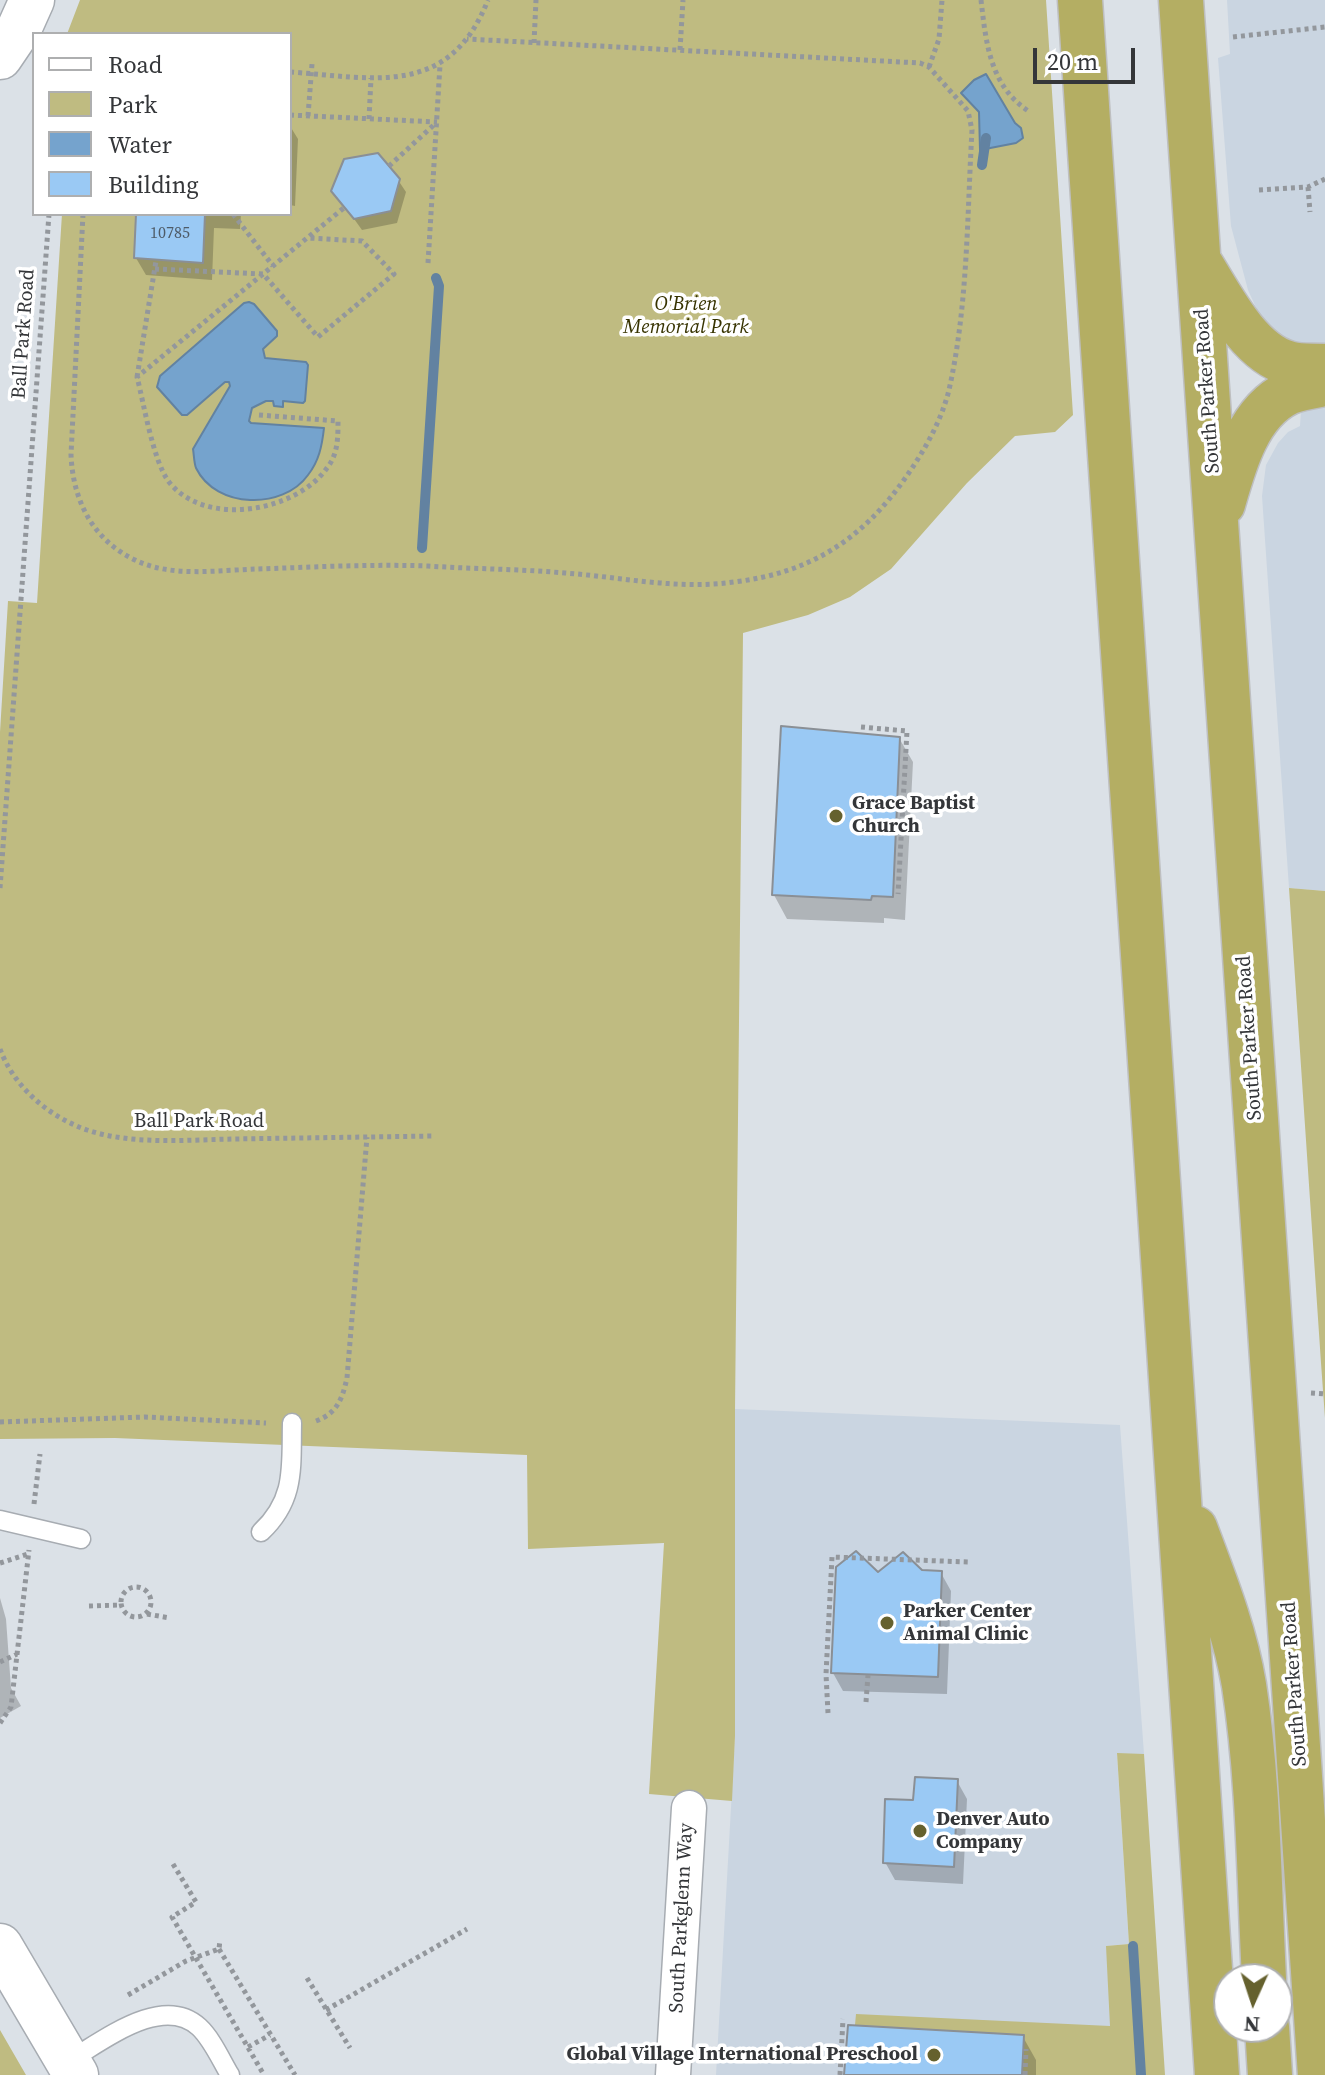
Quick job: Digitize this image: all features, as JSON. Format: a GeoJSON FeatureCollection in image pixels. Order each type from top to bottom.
{"type":"FeatureCollection","features":[{"type":"Feature","properties":{"kind":"highway"},"geometry":{"type":"LineString","coordinates":[[1080,0],[1217,2075]]}},
{"type":"Feature","properties":{"kind":"highway","name":"South Parker Road"},"geometry":{"type":"LineString","coordinates":[[1181,0],[1320,2075]]}},
{"type":"Feature","properties":{"kind":"highway"},"geometry":{"type":"LineString","coordinates":[[1199,261],[1236,321],[1266,351],[1290,365],[1325,366]]}},
{"type":"Feature","properties":{"kind":"highway"},"geometry":{"type":"LineString","coordinates":[[1216,526],[1236,462],[1249,431],[1261,415],[1288,393],[1325,384]]}},
{"type":"Feature","properties":{"kind":"highway"},"geometry":{"type":"LineString","coordinates":[[1177,1476],[1229,1621],[1244,1683],[1251,1739],[1263,1963]]}},
{"type":"Feature","properties":{"kind":"highway"},"geometry":{"type":"LineString","coordinates":[[1268,2043],[1270,2075]]}},
{"type":"Feature","properties":{"kind":"street"},"geometry":{"type":"LineString","coordinates":[[0,57],[19,29],[32,0]]}},
{"type":"Feature","properties":{"kind":"street","name":"South Parkglenn Way"},"geometry":{"type":"LineString","coordinates":[[673,2075],[689,1808]]}},
{"type":"Feature","properties":{"kind":"street"},"geometry":{"type":"LineString","coordinates":[[0,1946],[72,2068]]}},
{"type":"Feature","properties":{"kind":"lane"},"geometry":{"type":"LineString","coordinates":[[261,1532],[275,1519],[287,1497],[292,1423]]}},
{"type":"Feature","properties":{"kind":"lane"},"geometry":{"type":"LineString","coordinates":[[0,1520],[81,1539]]}},
{"type":"Feature","properties":{"kind":"lane"},"geometry":{"type":"LineString","coordinates":[[72,2068],[145,2017],[168,2015],[186,2019],[200,2028],[230,2075]]}},
{"type":"Feature","properties":{"kind":"path"},"geometry":{"type":"LineString","coordinates":[[292,72],[371,78],[404,77],[440,64],[467,39],[488,0]]}},
{"type":"Feature","properties":{"kind":"path"},"geometry":{"type":"LineString","coordinates":[[534,43],[536,0]]}},
{"type":"Feature","properties":{"kind":"path"},"geometry":{"type":"LineString","coordinates":[[680,50],[683,0]]}},
{"type":"Feature","properties":{"kind":"path"},"geometry":{"type":"LineString","coordinates":[[929,67],[939,39],[942,0]]}},
{"type":"Feature","properties":{"kind":"path"},"geometry":{"type":"LineString","coordinates":[[981,0],[992,67],[1010,95],[1030,112]]}},
{"type":"Feature","properties":{"kind":"path"},"geometry":{"type":"LineString","coordinates":[[1233,37],[1325,27]]}},
{"type":"Feature","properties":{"kind":"path"},"geometry":{"type":"LineString","coordinates":[[83,216],[72,478],[80,502],[94,527],[122,553],[141,563],[190,571],[398,565],[563,573],[684,584],[733,583],[800,567],[856,534],[875,517],[919,459],[938,423],[948,393],[963,305],[972,130],[968,111],[929,67],[906,62],[467,39]]}},
{"type":"Feature","properties":{"kind":"path"},"geometry":{"type":"LineString","coordinates":[[308,116],[312,64]]}},
{"type":"Feature","properties":{"kind":"path"},"geometry":{"type":"LineString","coordinates":[[428,263],[440,64]]}},
{"type":"Feature","properties":{"kind":"path"},"geometry":{"type":"LineString","coordinates":[[369,119],[371,78]]}},
{"type":"Feature","properties":{"kind":"path"},"geometry":{"type":"LineString","coordinates":[[292,115],[437,122]]}},
{"type":"Feature","properties":{"kind":"path"},"geometry":{"type":"LineString","coordinates":[[389,166],[437,122]]}},
{"type":"Feature","properties":{"kind":"path"},"geometry":{"type":"LineString","coordinates":[[1259,190],[1308,187],[1325,179]]}},
{"type":"Feature","properties":{"kind":"path"},"geometry":{"type":"LineString","coordinates":[[1308,187],[1310,212]]}},
{"type":"Feature","properties":{"kind":"path"},"geometry":{"type":"LineString","coordinates":[[137,377],[345,207]]}},
{"type":"Feature","properties":{"kind":"path","name":"Ball Park Road"},"geometry":{"type":"LineString","coordinates":[[0,888],[49,216]]}},
{"type":"Feature","properties":{"kind":"path"},"geometry":{"type":"LineString","coordinates":[[235,216],[273,266]]}},
{"type":"Feature","properties":{"kind":"path"},"geometry":{"type":"LineString","coordinates":[[155,269],[263,274],[318,337],[394,274],[362,241],[308,238]]}},
{"type":"Feature","properties":{"kind":"path"},"geometry":{"type":"LineString","coordinates":[[156,261],[137,377],[162,470],[171,485],[196,502],[238,511],[256,509],[292,497],[327,469],[338,439],[338,421],[259,415]]}},
{"type":"Feature","properties":{"kind":"path"},"geometry":{"type":"LineString","coordinates":[[861,727],[907,731],[898,894]]}},
{"type":"Feature","properties":{"kind":"path","name":"Ball Park Road"},"geometry":{"type":"LineString","coordinates":[[0,1049],[12,1072],[32,1097],[59,1117],[89,1131],[159,1140],[435,1136]]}},
{"type":"Feature","properties":{"kind":"path"},"geometry":{"type":"LineString","coordinates":[[0,1422],[145,1417],[307,1423],[335,1411],[344,1393],[367,1137]]}},
{"type":"Feature","properties":{"kind":"path"},"geometry":{"type":"LineString","coordinates":[[0,1723],[11,1707],[40,1454]]}},
{"type":"Feature","properties":{"kind":"path"},"geometry":{"type":"LineString","coordinates":[[0,1563],[28,1554]]}},
{"type":"Feature","properties":{"kind":"path"},"geometry":{"type":"LineString","coordinates":[[828,1713],[826,1674],[832,1557],[968,1562]]}},
{"type":"Feature","properties":{"kind":"path"},"geometry":{"type":"LineString","coordinates":[[121,1605],[126,1590],[140,1587],[149,1592],[152,1601],[146,1614]]}},
{"type":"Feature","properties":{"kind":"path"},"geometry":{"type":"LineString","coordinates":[[89,1606],[121,1605],[131,1616],[146,1614],[170,1618]]}},
{"type":"Feature","properties":{"kind":"path"},"geometry":{"type":"LineString","coordinates":[[0,1662],[17,1654]]}},
{"type":"Feature","properties":{"kind":"path"},"geometry":{"type":"LineString","coordinates":[[866,1702],[868,1675]]}},
{"type":"Feature","properties":{"kind":"path"},"geometry":{"type":"LineString","coordinates":[[173,1864],[196,1902],[172,1917],[264,2075]]}},
{"type":"Feature","properties":{"kind":"path"},"geometry":{"type":"LineString","coordinates":[[326,2010],[467,1929]]}},
{"type":"Feature","properties":{"kind":"path"},"geometry":{"type":"LineString","coordinates":[[220,1940],[219,1949],[295,2075]]}},
{"type":"Feature","properties":{"kind":"path"},"geometry":{"type":"LineString","coordinates":[[126,1997],[186,1961],[219,1949]]}},
{"type":"Feature","properties":{"kind":"path"},"geometry":{"type":"LineString","coordinates":[[307,1978],[350,2048]]}},
{"type":"Feature","properties":{"kind":"path"},"geometry":{"type":"LineString","coordinates":[[840,2075],[843,2019]]}},
{"type":"Feature","properties":{"kind":"path"},"geometry":{"type":"LineString","coordinates":[[248,2047],[270,2035]]}},
{"type":"Feature","properties":{"kind":"path"},"geometry":{"type":"LineString","coordinates":[[1025,2075],[1026,2049]]}},
{"type":"Feature","properties":{"kind":"shaded area"},"geometry":{"type":"Polygon","coordinates":[[[1227,0],[1325,0],[1325,891],[1289,888],[1262,496],[1266,465],[1278,443],[1288,432],[1300,426],[1305,350],[1282,342],[1258,312],[1248,290],[1231,226],[1218,58],[1230,54],[1227,0]]]}},
{"type":"Feature","properties":{"kind":"shaded area"},"geometry":{"type":"Polygon","coordinates":[[[735,1409],[1120,1425],[1144,1754],[1117,1754],[1129,1944],[1106,1946],[1132,2075],[716,2075],[735,1736],[735,1409]]]}},
{"type":"Feature","properties":{"kind":"green space","name":"O'Brien Memorial Park"},"geometry":{"type":"Polygon","coordinates":[[[80,0],[1046,0],[1073,415],[1055,432],[1015,436],[967,483],[891,569],[850,597],[808,615],[743,633],[732,1801],[649,1794],[664,1543],[528,1549],[527,1455],[115,1438],[0,1439],[0,732],[8,601],[37,603],[62,216],[292,216],[292,32],[68,32],[80,0]]]}},
{"type":"Feature","properties":{"kind":"green space"},"geometry":{"type":"Polygon","coordinates":[[[1289,888],[1325,891],[1325,1418],[1321,1363],[1289,888]]]}},
{"type":"Feature","properties":{"kind":"green space"},"geometry":{"type":"Polygon","coordinates":[[[1117,1753],[1144,1754],[1165,2075],[1022,2075],[1023,2035],[855,2025],[856,2014],[1110,2026],[1106,1946],[1129,1944],[1117,1753]]]}},
{"type":"Feature","properties":{"kind":"green space"},"geometry":{"type":"Polygon","coordinates":[[[0,2030],[26,2075],[0,2075],[0,2030]]]}},
{"type":"Feature","properties":{"kind":"water"},"geometry":{"type":"Polygon","coordinates":[[[986,74],[1021,128],[1023,138],[1016,143],[980,150],[979,112],[961,93],[974,80],[986,74]]]}},
{"type":"Feature","properties":{"kind":"water"},"geometry":{"type":"Polygon","coordinates":[[[249,302],[277,331],[277,336],[263,349],[265,358],[306,362],[308,365],[303,403],[283,401],[283,407],[266,401],[252,408],[249,421],[324,428],[315,464],[297,486],[267,499],[250,500],[218,491],[206,482],[195,464],[193,449],[230,386],[229,382],[225,382],[187,415],[182,415],[157,387],[160,376],[244,303],[249,302]]]}},
{"type":"Feature","properties":{"kind":"building"},"geometry":{"type":"Polygon","coordinates":[[[378,153],[400,179],[391,211],[354,219],[331,191],[344,159],[378,153]]]}},
{"type":"Feature","properties":{"kind":"building"},"geometry":{"type":"Polygon","coordinates":[[[136,216],[205,216],[203,263],[134,258],[136,216]]]}},
{"type":"Feature","properties":{"kind":"building","name":"Grace Baptist Church"},"geometry":{"type":"Polygon","coordinates":[[[781,726],[900,737],[893,897],[872,896],[871,900],[772,895],[781,726]]]}},
{"type":"Feature","properties":{"kind":"building","name":"Parker Center Animal Clinic"},"geometry":{"type":"Polygon","coordinates":[[[856,1551],[878,1572],[903,1552],[922,1570],[942,1571],[938,1677],[831,1673],[836,1567],[856,1551]]]}},
{"type":"Feature","properties":{"kind":"building","name":"Denver Auto Company"},"geometry":{"type":"Polygon","coordinates":[[[915,1777],[958,1779],[954,1867],[883,1863],[885,1799],[913,1800],[915,1777]]]}},
{"type":"Feature","properties":{"kind":"building","name":"Global Village International Preschool"},"geometry":{"type":"Polygon","coordinates":[[[848,2025],[1024,2035],[1022,2075],[844,2075],[848,2025]]]}},
{"type":"Feature","properties":{"kind":"waterway"},"geometry":{"type":"LineString","coordinates":[[982,165],[986,138]]}},
{"type":"Feature","properties":{"kind":"waterway"},"geometry":{"type":"LineString","coordinates":[[422,548],[439,286],[436,278]]}},
{"type":"Feature","properties":{"kind":"waterway"},"geometry":{"type":"LineString","coordinates":[[1133,1946],[1141,2075]]}},
{"type":"Feature","properties":{"kind":"place","name":"Grace Baptist Church"},"geometry":{"type":"Point","coordinates":[836,816]}},
{"type":"Feature","properties":{"kind":"place","name":"Parker Center Animal Clinic"},"geometry":{"type":"Point","coordinates":[887,1623]}},
{"type":"Feature","properties":{"kind":"place","name":"Denver Auto Company"},"geometry":{"type":"Point","coordinates":[920,1831]}},
{"type":"Feature","properties":{"kind":"place","name":"Global Village International Preschool"},"geometry":{"type":"Point","coordinates":[934,2055]}}]}
